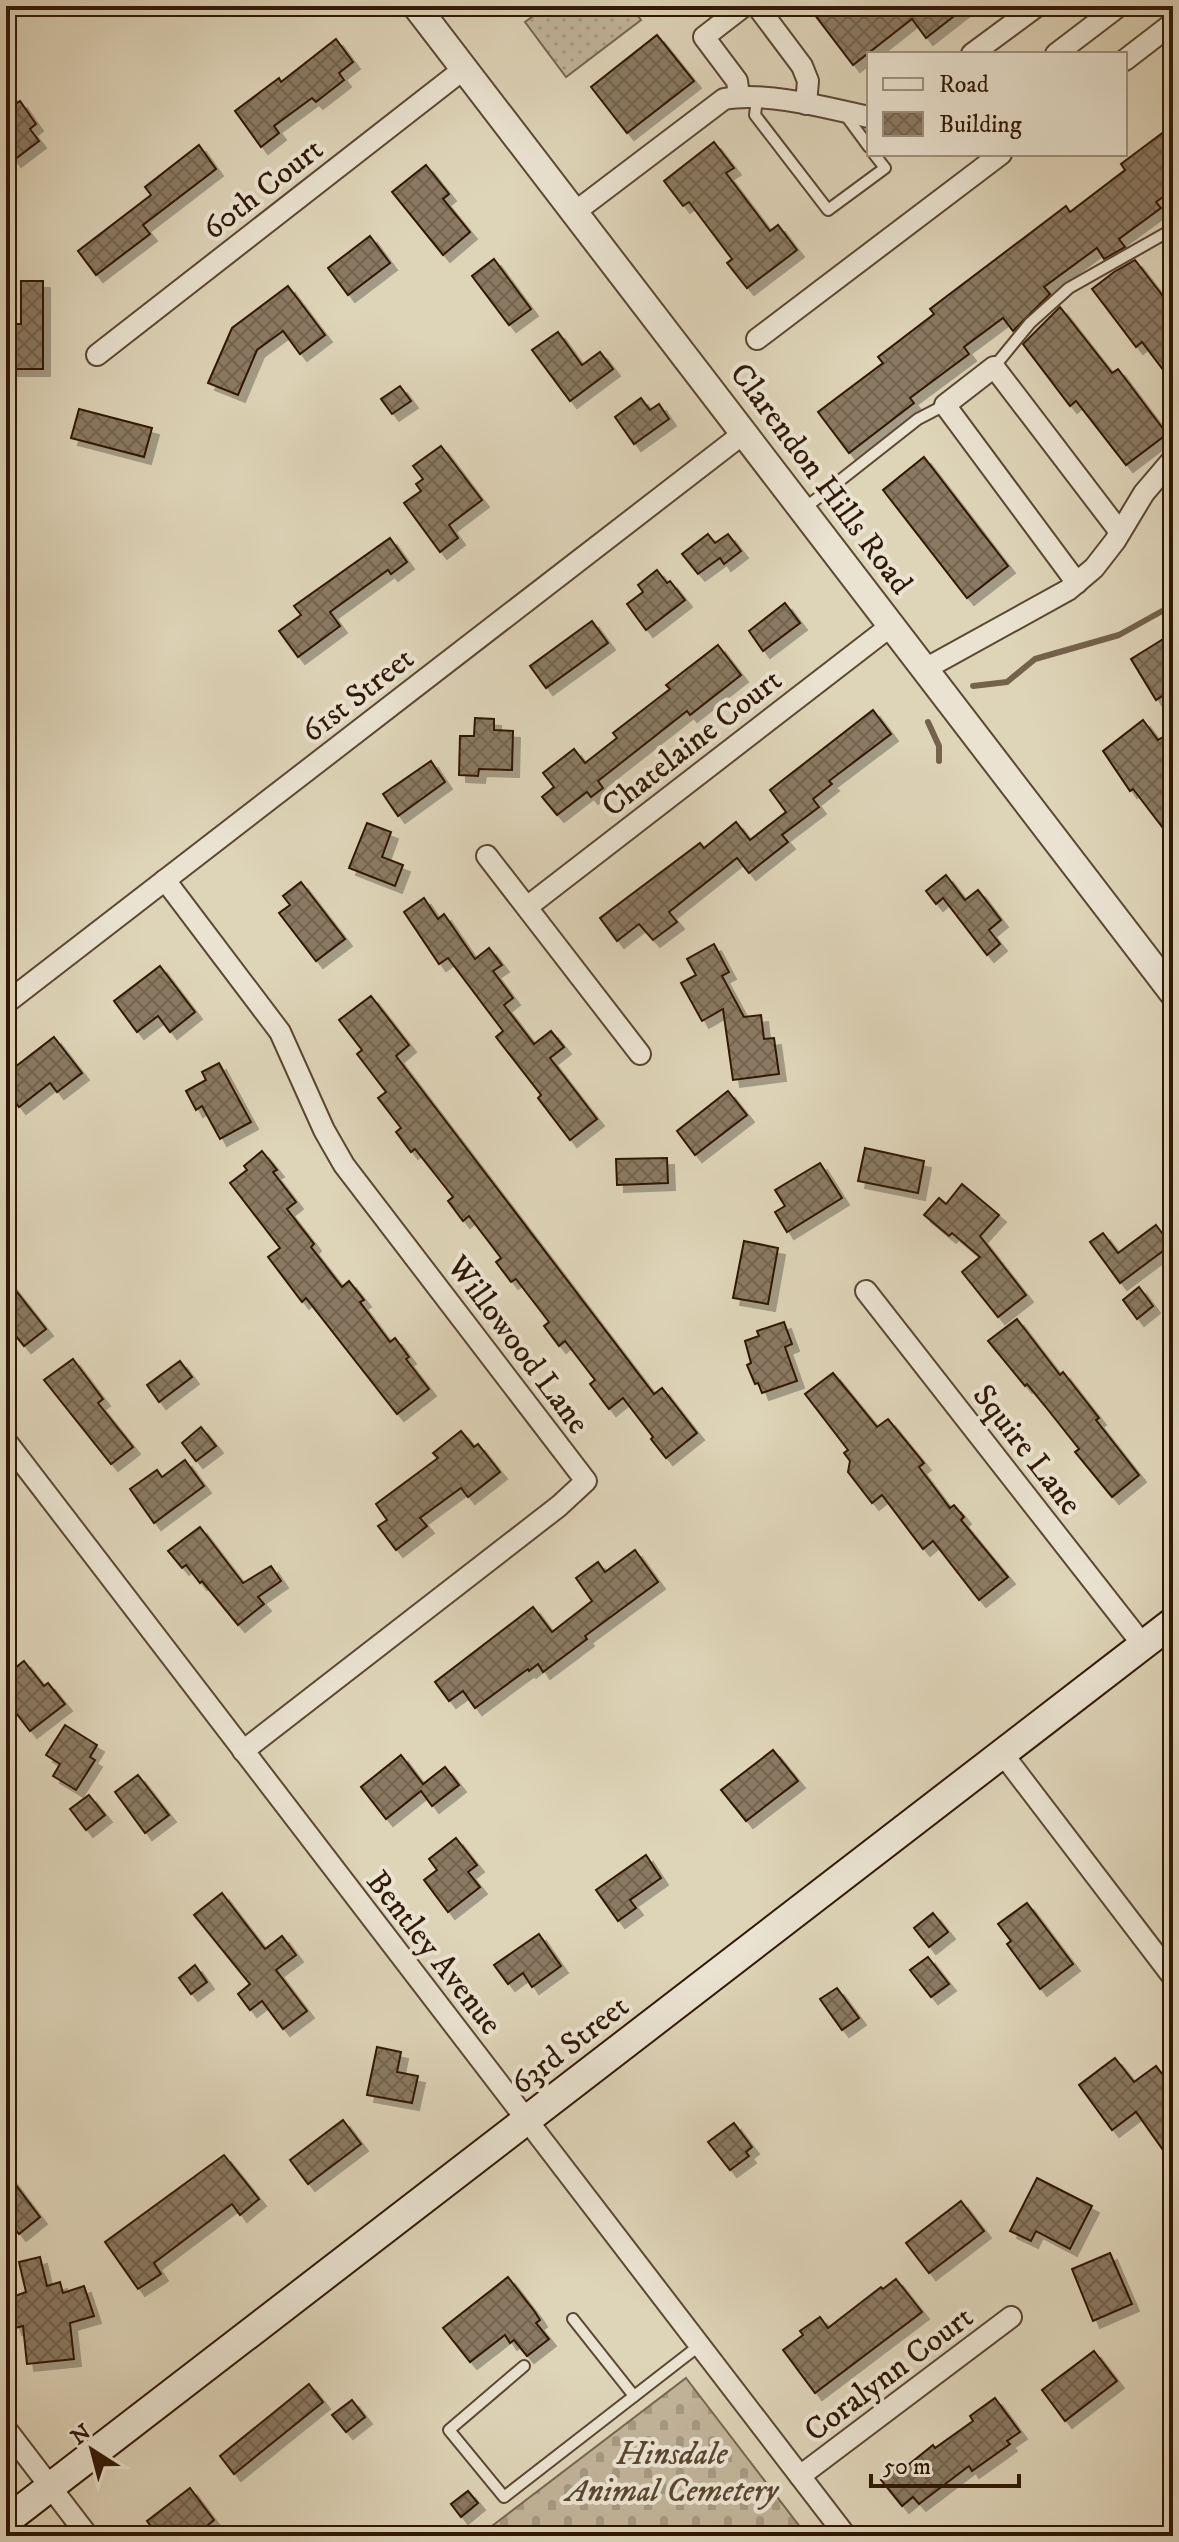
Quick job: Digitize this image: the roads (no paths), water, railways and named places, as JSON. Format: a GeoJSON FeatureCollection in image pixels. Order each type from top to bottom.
{"type":"FeatureCollection","features":[{"type":"Feature","properties":{"kind":"main road","name":"63rd Street"},"geometry":{"type":"LineString","coordinates":[[6,2521],[1173,1622]]}},
{"type":"Feature","properties":{"kind":"street","name":"Clarendon Hills Road"},"geometry":{"type":"LineString","coordinates":[[416,6],[1173,993]]}},
{"type":"Feature","properties":{"kind":"street"},"geometry":{"type":"LineString","coordinates":[[744,6],[704,37],[748,97]]}},
{"type":"Feature","properties":{"kind":"street"},"geometry":{"type":"LineString","coordinates":[[757,6],[802,66],[808,81],[806,104]]}},
{"type":"Feature","properties":{"kind":"street"},"geometry":{"type":"LineString","coordinates":[[975,52],[1037,6]]}},
{"type":"Feature","properties":{"kind":"street"},"geometry":{"type":"LineString","coordinates":[[1059,52],[1119,6]]}},
{"type":"Feature","properties":{"kind":"street"},"geometry":{"type":"LineString","coordinates":[[1127,58],[1173,23]]}},
{"type":"Feature","properties":{"kind":"street","name":"60th Court"},"geometry":{"type":"LineString","coordinates":[[97,355],[465,68]]}},
{"type":"Feature","properties":{"kind":"street"},"geometry":{"type":"LineString","coordinates":[[575,212],[724,99],[748,97],[806,104],[867,117]]}},
{"type":"Feature","properties":{"kind":"street"},"geometry":{"type":"LineString","coordinates":[[757,339],[998,156]]}},
{"type":"Feature","properties":{"kind":"street"},"geometry":{"type":"LineString","coordinates":[[1077,583],[945,405],[994,367],[1120,532]]}},
{"type":"Feature","properties":{"kind":"street","name":"61st Street"},"geometry":{"type":"LineString","coordinates":[[6,1003],[744,433]]}},
{"type":"Feature","properties":{"kind":"street"},"geometry":{"type":"LineString","coordinates":[[925,669],[1049,602],[1077,583],[1094,568],[1144,493],[1173,459]]}},
{"type":"Feature","properties":{"kind":"street","name":"Chatelaine Court"},"geometry":{"type":"LineString","coordinates":[[527,907],[892,625]]}},
{"type":"Feature","properties":{"kind":"street"},"geometry":{"type":"LineString","coordinates":[[487,856],[640,1054]]}},
{"type":"Feature","properties":{"kind":"street","name":"Willowood Lane"},"geometry":{"type":"LineString","coordinates":[[165,880],[280,1032],[324,1130],[344,1165],[586,1481],[559,1506],[243,1751]]}},
{"type":"Feature","properties":{"kind":"street","name":"Squire Lane"},"geometry":{"type":"LineString","coordinates":[[866,1291],[1143,1645]]}},
{"type":"Feature","properties":{"kind":"street","name":"Bentley Avenue"},"geometry":{"type":"LineString","coordinates":[[6,1441],[846,2536]]}},
{"type":"Feature","properties":{"kind":"street"},"geometry":{"type":"LineString","coordinates":[[1002,1753],[1173,1977]]}},
{"type":"Feature","properties":{"kind":"street","name":"Coralynn Court"},"geometry":{"type":"LineString","coordinates":[[800,2476],[1011,2317]]}},
{"type":"Feature","properties":{"kind":"street"},"geometry":{"type":"LineString","coordinates":[[6,2429],[88,2536]]}},
{"type":"Feature","properties":{"kind":"lane"},"geometry":{"type":"LineString","coordinates":[[748,97],[755,115],[828,210],[885,168],[876,156]]}},
{"type":"Feature","properties":{"kind":"lane"},"geometry":{"type":"LineString","coordinates":[[843,112],[867,144]]}},
{"type":"Feature","properties":{"kind":"lane"},"geometry":{"type":"LineString","coordinates":[[994,367],[1030,323],[1069,288],[1173,229]]}},
{"type":"Feature","properties":{"kind":"lane"},"geometry":{"type":"LineString","coordinates":[[803,509],[918,419],[945,405]]}},
{"type":"Feature","properties":{"kind":"lane"},"geometry":{"type":"LineString","coordinates":[[573,2319],[634,2396]]}},
{"type":"Feature","properties":{"kind":"lane"},"geometry":{"type":"LineString","coordinates":[[524,2366],[449,2430],[504,2497],[700,2345]]}},
{"type":"Feature","properties":{"kind":"waterway"},"geometry":{"type":"LineString","coordinates":[[973,686],[1007,682],[1035,659],[1119,635],[1173,605]]}},
{"type":"Feature","properties":{"kind":"waterway"},"geometry":{"type":"LineString","coordinates":[[928,722],[939,746],[939,761]]}},
{"type":"Feature","properties":{"kind":"park label","name":"Hinsdale Animal Cemetery"},"geometry":{"type":"Point","coordinates":[672,2472]}}]}
